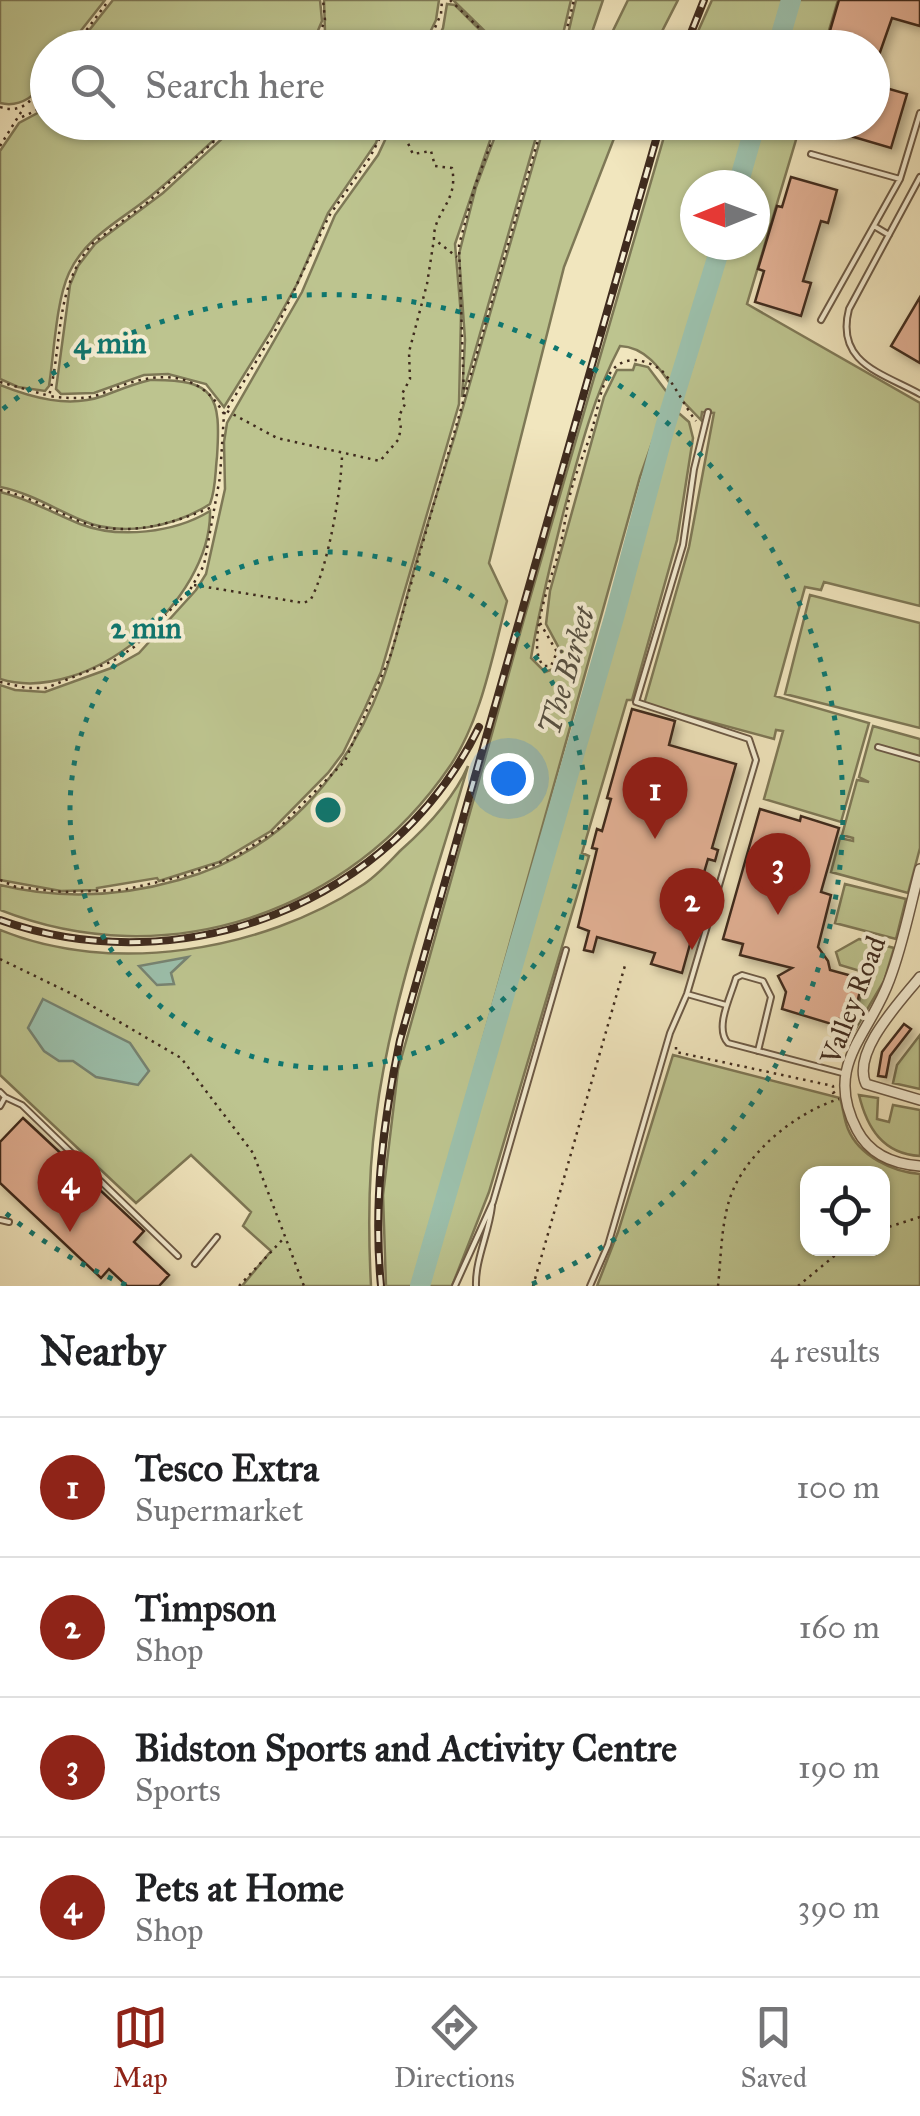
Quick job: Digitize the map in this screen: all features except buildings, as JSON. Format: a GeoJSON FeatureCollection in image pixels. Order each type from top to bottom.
{"type":"FeatureCollection","features":[{"type":"Feature","properties":{"kind":"street","name":"Valley Road"},"geometry":{"type":"LineString","coordinates":[[920,869],[890,978],[855,1043],[846,1074],[845,1098],[865,1145],[883,1158],[920,1166]]}},
{"type":"Feature","properties":{"kind":"street"},"geometry":{"type":"LineString","coordinates":[[920,977],[871,1042],[862,1066],[864,1079],[872,1087],[920,1100]]}},
{"type":"Feature","properties":{"kind":"lane"},"geometry":{"type":"LineString","coordinates":[[821,320],[900,179],[920,112]]}},
{"type":"Feature","properties":{"kind":"lane"},"geometry":{"type":"LineString","coordinates":[[811,154],[900,179]]}},
{"type":"Feature","properties":{"kind":"lane"},"geometry":{"type":"LineString","coordinates":[[920,178],[849,309],[846,337],[860,362],[920,394]]}},
{"type":"Feature","properties":{"kind":"lane"},"geometry":{"type":"LineString","coordinates":[[874,226],[889,235]]}},
{"type":"Feature","properties":{"kind":"lane"},"geometry":{"type":"LineString","coordinates":[[590,1286],[608,1245],[666,1044],[687,994],[756,760],[749,740],[636,702],[682,545],[708,412]]}},
{"type":"Feature","properties":{"kind":"lane"},"geometry":{"type":"LineString","coordinates":[[878,747],[920,759]]}},
{"type":"Feature","properties":{"kind":"lane"},"geometry":{"type":"LineString","coordinates":[[476,1286],[475,1273],[485,1246],[493,1202],[566,950]]}},
{"type":"Feature","properties":{"kind":"lane"},"geometry":{"type":"LineString","coordinates":[[758,1051],[771,1000],[759,979],[739,976],[721,1030],[724,1040],[758,1051],[846,1074]]}},
{"type":"Feature","properties":{"kind":"lane"},"geometry":{"type":"LineString","coordinates":[[687,994],[728,1005]]}},
{"type":"Feature","properties":{"kind":"lane"},"geometry":{"type":"LineString","coordinates":[[0,1092],[22,1105],[178,1256]]}},
{"type":"Feature","properties":{"kind":"lane"},"geometry":{"type":"LineString","coordinates":[[0,1106],[5,1098]]}},
{"type":"Feature","properties":{"kind":"lane"},"geometry":{"type":"LineString","coordinates":[[456,1286],[493,1202]]}},
{"type":"Feature","properties":{"kind":"lane"},"geometry":{"type":"LineString","coordinates":[[0,1220],[9,1222]]}},
{"type":"Feature","properties":{"kind":"lane"},"geometry":{"type":"LineString","coordinates":[[195,1264],[217,1237]]}},
{"type":"Feature","properties":{"kind":"path"},"geometry":{"type":"LineString","coordinates":[[87,30],[110,0]]}},
{"type":"Feature","properties":{"kind":"path"},"geometry":{"type":"LineString","coordinates":[[323,0],[323,30]]}},
{"type":"Feature","properties":{"kind":"path"},"geometry":{"type":"LineString","coordinates":[[434,30],[442,14],[442,0]]}},
{"type":"Feature","properties":{"kind":"path"},"geometry":{"type":"LineString","coordinates":[[450,0],[481,30]]}},
{"type":"Feature","properties":{"kind":"path"},"geometry":{"type":"LineString","coordinates":[[566,30],[574,0]]}},
{"type":"Feature","properties":{"kind":"path"},"geometry":{"type":"LineString","coordinates":[[0,146],[30,100]]}},
{"type":"Feature","properties":{"kind":"path"},"geometry":{"type":"LineString","coordinates":[[0,106],[24,108]]}},
{"type":"Feature","properties":{"kind":"path"},"geometry":{"type":"LineString","coordinates":[[18,119],[30,114]]}},
{"type":"Feature","properties":{"kind":"path"},"geometry":{"type":"LineString","coordinates":[[50,396],[66,288],[81,255],[216,140]]}},
{"type":"Feature","properties":{"kind":"path"},"geometry":{"type":"LineString","coordinates":[[0,682],[46,688],[114,661],[134,648],[193,584],[204,566],[220,477],[225,413],[284,314],[329,216],[379,140]]}},
{"type":"Feature","properties":{"kind":"path"},"geometry":{"type":"LineString","coordinates":[[0,382],[50,396],[89,397],[143,378],[179,378],[202,386],[225,413],[260,431],[380,461],[398,440],[404,411],[402,394],[410,379],[409,352],[427,284],[435,222],[450,204],[454,173],[452,168],[436,166],[431,151],[413,154],[409,140]]}},
{"type":"Feature","properties":{"kind":"path"},"geometry":{"type":"LineString","coordinates":[[465,398],[458,258],[475,186],[493,140]]}},
{"type":"Feature","properties":{"kind":"path"},"geometry":{"type":"LineString","coordinates":[[0,880],[63,892],[122,890],[184,876],[233,858],[277,830],[345,761],[391,654],[538,140]]}},
{"type":"Feature","properties":{"kind":"path"},"geometry":{"type":"LineString","coordinates":[[434,240],[458,258]]}},
{"type":"Feature","properties":{"kind":"path"},"geometry":{"type":"LineString","coordinates":[[540,623],[558,652],[551,666],[537,660],[540,623],[546,590],[565,532],[570,496],[609,374],[620,364],[642,361],[661,370],[704,430]]}},
{"type":"Feature","properties":{"kind":"path"},"geometry":{"type":"LineString","coordinates":[[193,584],[304,602],[312,599],[330,534],[342,454]]}},
{"type":"Feature","properties":{"kind":"path"},"geometry":{"type":"LineString","coordinates":[[0,490],[24,495],[99,528],[122,530],[171,524],[214,506]]}},
{"type":"Feature","properties":{"kind":"path"},"geometry":{"type":"LineString","coordinates":[[0,960],[70,992],[181,1058],[253,1153],[304,1286]]}},
{"type":"Feature","properties":{"kind":"path"},"geometry":{"type":"LineString","coordinates":[[532,1286],[626,962]]}},
{"type":"Feature","properties":{"kind":"path"},"geometry":{"type":"LineString","coordinates":[[666,1044],[676,1046],[676,1052],[834,1086],[833,1093],[836,1090]]}},
{"type":"Feature","properties":{"kind":"path"},"geometry":{"type":"LineString","coordinates":[[718,1286],[728,1202],[746,1167],[794,1120],[817,1106],[845,1098]]}},
{"type":"Feature","properties":{"kind":"path"},"geometry":{"type":"LineString","coordinates":[[890,1226],[920,1217]]}},
{"type":"Feature","properties":{"kind":"path"},"geometry":{"type":"LineString","coordinates":[[238,1286],[286,1236]]}},
{"type":"Feature","properties":{"kind":"path"},"geometry":{"type":"LineString","coordinates":[[798,1286],[834,1256]]}},
{"type":"Feature","properties":{"kind":"shaded area"},"geometry":{"type":"Polygon","coordinates":[[[0,0],[105,0],[81,30],[30,30],[30,97],[22,102],[0,103],[0,0]]]}},
{"type":"Feature","properties":{"kind":"shaded area"},"geometry":{"type":"Polygon","coordinates":[[[113,0],[320,0],[322,21],[318,30],[89,30],[113,0]]]}},
{"type":"Feature","properties":{"kind":"shaded area"},"geometry":{"type":"Polygon","coordinates":[[[324,0],[439,0],[431,30],[325,30],[324,0]]]}},
{"type":"Feature","properties":{"kind":"shaded area"},"geometry":{"type":"Polygon","coordinates":[[[453,0],[571,0],[564,30],[484,30],[453,0]]]}},
{"type":"Feature","properties":{"kind":"shaded area"},"geometry":{"type":"Polygon","coordinates":[[[576,0],[603,0],[593,30],[569,30],[576,0]]]}},
{"type":"Feature","properties":{"kind":"shaded area"},"geometry":{"type":"Polygon","coordinates":[[[628,0],[678,0],[663,30],[613,30],[628,0]]]}},
{"type":"Feature","properties":{"kind":"shaded area"},"geometry":{"type":"Polygon","coordinates":[[[712,0],[784,0],[776,30],[699,30],[712,0]]]}},
{"type":"Feature","properties":{"kind":"shaded area"},"geometry":{"type":"Polygon","coordinates":[[[797,0],[838,0],[829,30],[788,30],[797,0]]]}},
{"type":"Feature","properties":{"kind":"shaded area"},"geometry":{"type":"Polygon","coordinates":[[[447,4],[455,5],[480,30],[442,30],[447,4]]]}},
{"type":"Feature","properties":{"kind":"shaded area"},"geometry":{"type":"Polygon","coordinates":[[[30,117],[30,140],[213,140],[95,239],[76,260],[61,298],[49,386],[45,391],[18,387],[0,379],[0,151],[19,123],[30,117]]]}},
{"type":"Feature","properties":{"kind":"shaded area"},"geometry":{"type":"Polygon","coordinates":[[[221,140],[377,140],[328,213],[297,284],[224,407],[206,384],[168,374],[144,375],[94,393],[61,394],[56,389],[70,285],[78,266],[95,244],[163,193],[221,140]]]}},
{"type":"Feature","properties":{"kind":"shaded area"},"geometry":{"type":"Polygon","coordinates":[[[385,140],[490,140],[455,244],[461,315],[459,404],[381,672],[343,753],[271,831],[219,862],[159,881],[157,878],[97,890],[61,891],[0,880],[0,685],[45,692],[114,667],[139,653],[196,590],[206,574],[225,489],[227,423],[302,292],[335,215],[385,140]]]}},
{"type":"Feature","properties":{"kind":"shaded area"},"geometry":{"type":"Polygon","coordinates":[[[494,140],[535,140],[462,397],[465,340],[459,254],[476,187],[494,140]]]}},
{"type":"Feature","properties":{"kind":"shaded area"},"geometry":{"type":"Polygon","coordinates":[[[540,140],[613,140],[564,267],[489,563],[507,601],[478,708],[450,766],[409,817],[361,860],[308,894],[250,918],[189,932],[127,936],[63,929],[0,910],[0,885],[45,893],[112,893],[157,886],[215,868],[278,831],[328,779],[367,717],[382,682],[540,140]]]}},
{"type":"Feature","properties":{"kind":"shaded area"},"geometry":{"type":"Polygon","coordinates":[[[663,140],[744,140],[735,170],[680,170],[680,260],[710,260],[673,388],[644,354],[620,346],[587,428],[531,658],[545,672],[556,668],[561,652],[546,624],[550,591],[604,397],[617,370],[633,370],[635,364],[648,367],[669,395],[640,477],[414,1286],[386,1286],[383,1195],[398,1070],[663,140]]]}},
{"type":"Feature","properties":{"kind":"shaded area"},"geometry":{"type":"Polygon","coordinates":[[[756,140],[796,140],[770,227],[770,170],[748,170],[756,140]]]}},
{"type":"Feature","properties":{"kind":"shaded area"},"geometry":{"type":"Polygon","coordinates":[[[723,260],[760,260],[747,304],[920,403],[920,606],[824,582],[821,590],[805,587],[775,696],[869,723],[841,822],[764,799],[783,731],[776,730],[774,739],[644,704],[689,547],[714,413],[702,412],[701,420],[677,395],[692,367],[723,260]]]}},
{"type":"Feature","properties":{"kind":"shaded area"},"geometry":{"type":"Polygon","coordinates":[[[150,380],[189,383],[210,395],[218,419],[210,504],[164,524],[113,528],[81,520],[0,487],[0,385],[38,397],[77,401],[150,380]]]}},
{"type":"Feature","properties":{"kind":"shaded area"},"geometry":{"type":"Polygon","coordinates":[[[674,409],[689,422],[693,438],[677,540],[632,700],[627,700],[582,853],[589,856],[489,1192],[452,1286],[422,1286],[601,673],[674,409]]]}},
{"type":"Feature","properties":{"kind":"shaded area"},"geometry":{"type":"Polygon","coordinates":[[[0,492],[80,524],[112,531],[163,529],[210,511],[205,545],[190,579],[168,611],[139,639],[106,661],[70,677],[34,683],[0,679],[0,492]]]}},
{"type":"Feature","properties":{"kind":"shaded area"},"geometry":{"type":"Polygon","coordinates":[[[810,595],[920,623],[920,728],[785,694],[810,595]]]}},
{"type":"Feature","properties":{"kind":"shaded area"},"geometry":{"type":"Polygon","coordinates":[[[873,726],[920,739],[920,848],[908,893],[831,872],[840,838],[853,841],[842,835],[857,780],[869,782],[859,777],[873,726]]]}},
{"type":"Feature","properties":{"kind":"shaded area"},"geometry":{"type":"Polygon","coordinates":[[[468,766],[415,940],[383,1074],[370,1180],[371,1286],[242,1286],[271,1251],[243,1226],[251,1212],[191,1155],[136,1203],[0,1075],[0,930],[44,944],[90,952],[137,953],[185,950],[279,927],[322,908],[372,878],[439,811],[468,766]]]}},
{"type":"Feature","properties":{"kind":"shaded area"},"geometry":{"type":"Polygon","coordinates":[[[845,884],[906,899],[896,939],[835,923],[845,884]]]}},
{"type":"Feature","properties":{"kind":"shaded area"},"geometry":{"type":"Polygon","coordinates":[[[859,939],[894,948],[884,981],[855,1030],[851,1030],[867,973],[840,965],[836,952],[859,939]]]}},
{"type":"Feature","properties":{"kind":"shaded area"},"geometry":{"type":"Polygon","coordinates":[[[188,957],[171,973],[174,984],[157,985],[139,966],[188,957]]]}},
{"type":"Feature","properties":{"kind":"shaded area"},"geometry":{"type":"Polygon","coordinates":[[[43,999],[130,1043],[149,1071],[138,1085],[96,1077],[73,1061],[59,1061],[44,1051],[28,1028],[43,999]]]}},
{"type":"Feature","properties":{"kind":"shaded area"},"geometry":{"type":"Polygon","coordinates":[[[920,1035],[920,1089],[893,1083],[897,1065],[920,1035]]]}},
{"type":"Feature","properties":{"kind":"shaded area"},"geometry":{"type":"Polygon","coordinates":[[[673,1055],[840,1098],[853,1139],[868,1155],[888,1166],[800,1166],[800,1256],[890,1256],[890,1167],[920,1174],[920,1286],[597,1286],[618,1232],[673,1055]]]}},
{"type":"Feature","properties":{"kind":"shaded area"},"geometry":{"type":"Polygon","coordinates":[[[859,1095],[878,1098],[877,1119],[889,1122],[893,1105],[920,1110],[920,1156],[896,1150],[879,1137],[859,1095]]]}},
{"type":"Feature","properties":{"kind":"waterway","name":"The Birket"},"geometry":{"type":"LineString","coordinates":[[782,30],[791,0]]}},
{"type":"Feature","properties":{"kind":"waterway","name":"The Birket"},"geometry":{"type":"LineString","coordinates":[[742,170],[751,140]]}},
{"type":"Feature","properties":{"kind":"waterway","name":"The Birket"},"geometry":{"type":"LineString","coordinates":[[420,1286],[615,614],[665,427],[716,260]]}},
{"type":"Feature","properties":{"kind":"railway"},"geometry":{"type":"LineString","coordinates":[[692,30],[704,0]]}},
{"type":"Feature","properties":{"kind":"railway"},"geometry":{"type":"LineString","coordinates":[[381,1286],[381,1162],[400,1040],[656,140]]}},
{"type":"Feature","properties":{"kind":"railway"},"geometry":{"type":"LineString","coordinates":[[0,920],[70,938],[140,942],[210,934],[276,914],[338,883],[394,841],[441,788],[479,727]]}},
{"type":"Feature","properties":{"kind":"place","name":"Tesco Extra"},"geometry":{"type":"Point","coordinates":[655,839]}},
{"type":"Feature","properties":{"kind":"place","name":"Bidston Sports and Activity Centre"},"geometry":{"type":"Point","coordinates":[778,915]}},
{"type":"Feature","properties":{"kind":"place","name":"Timpson"},"geometry":{"type":"Point","coordinates":[692,950]}},
{"type":"Feature","properties":{"kind":"place","name":"Pets at Home"},"geometry":{"type":"Point","coordinates":[70,1232]}}]}
